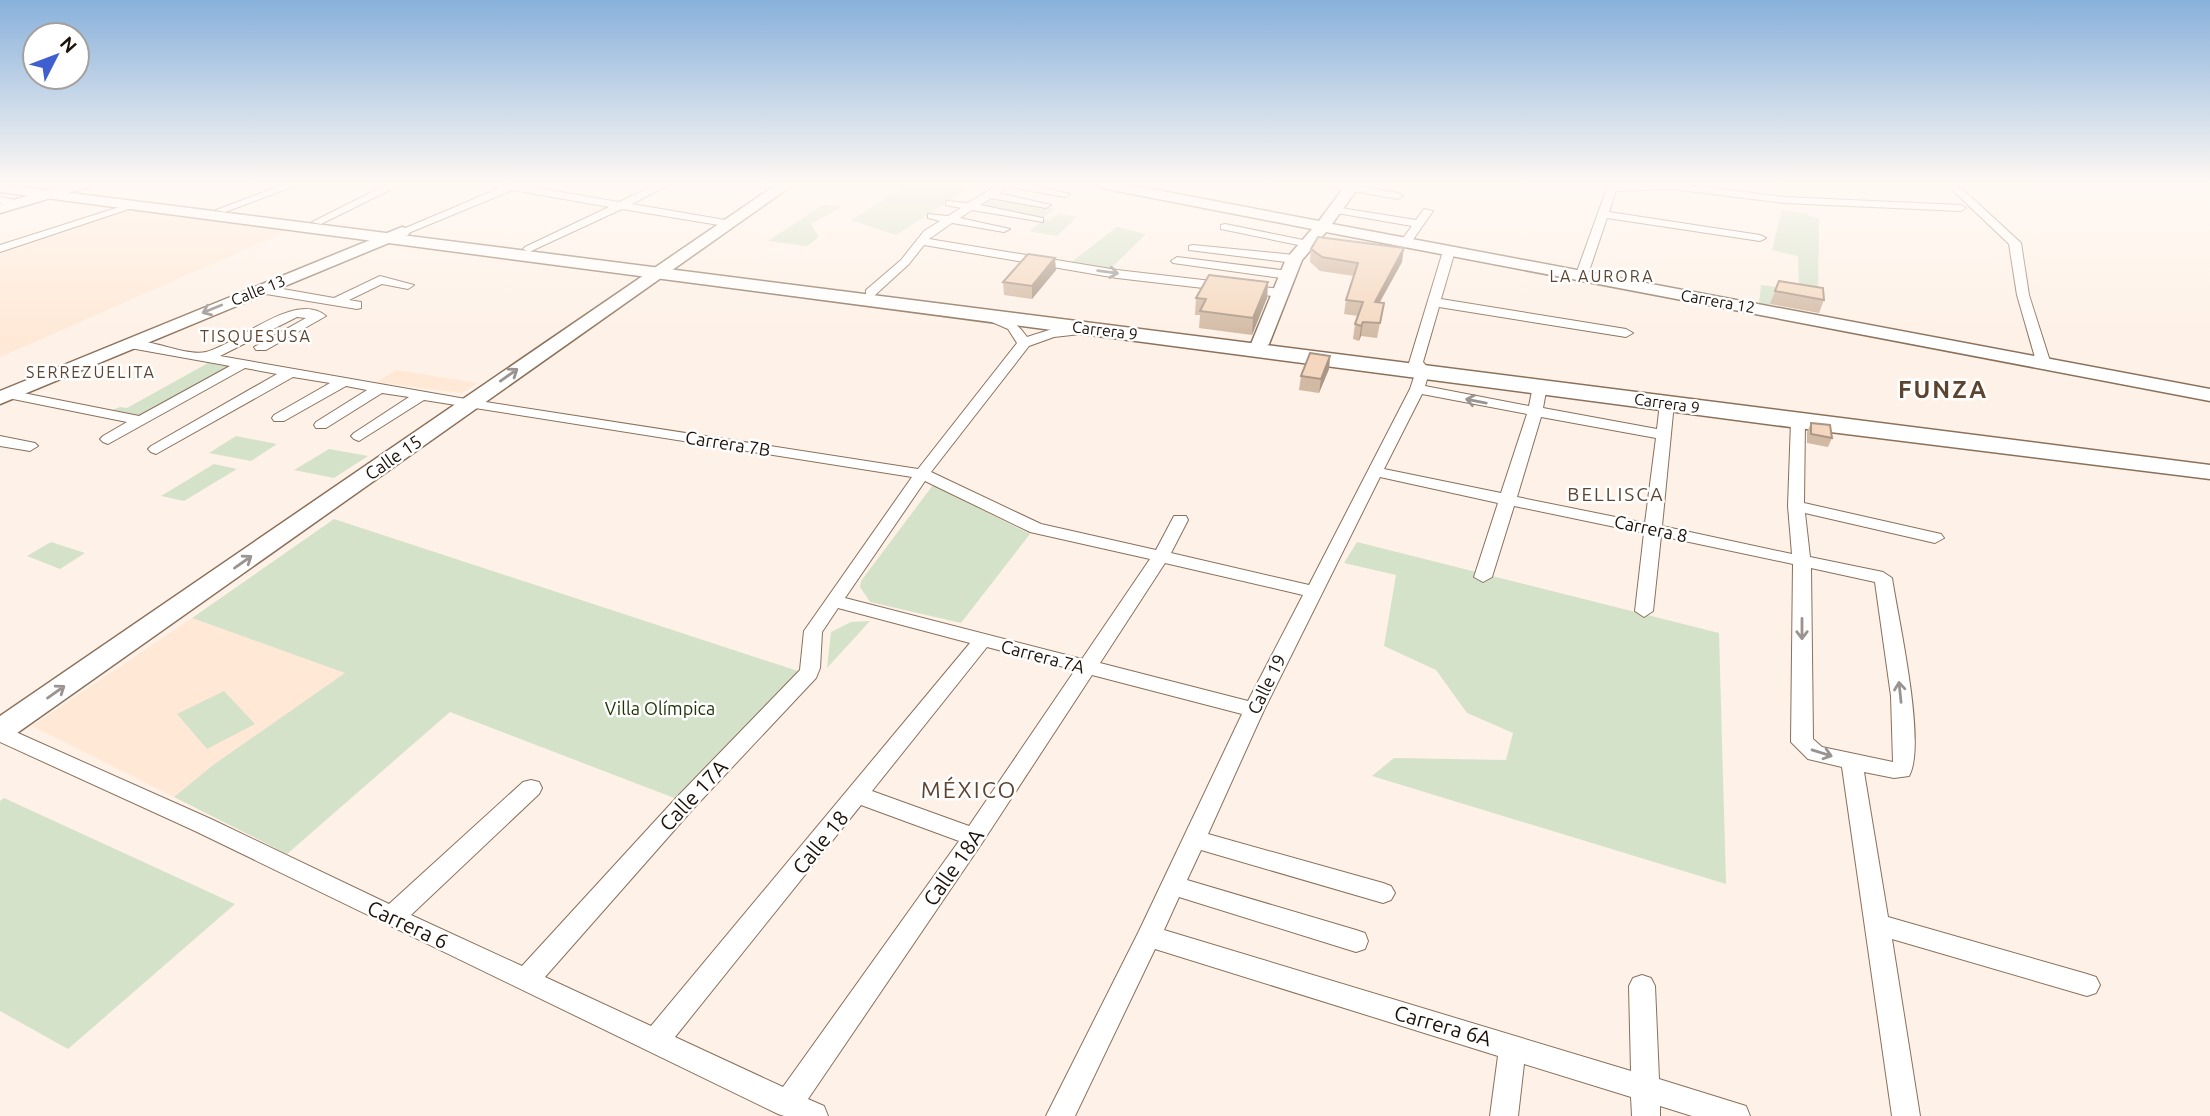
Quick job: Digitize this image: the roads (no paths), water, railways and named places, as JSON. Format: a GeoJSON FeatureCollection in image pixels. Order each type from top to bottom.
{"type":"FeatureCollection","features":[{"type":"Feature","properties":{"kind":"main road","name":"Calle 13"},"geometry":{"type":"LineString","coordinates":[[4,396],[390,236]]}},
{"type":"Feature","properties":{"kind":"main road","name":"Carrera 9"},"geometry":{"type":"LineString","coordinates":[[411,236],[1260,344],[1419,374],[1540,386],[2210,472]]}},
{"type":"Feature","properties":{"kind":"main road","name":"Carrera 9"},"geometry":{"type":"LineString","coordinates":[[412,236],[1419,374],[2210,463]]}},
{"type":"Feature","properties":{"kind":"main road","name":"Calle 15"},"geometry":{"type":"LineString","coordinates":[[0,732],[468,403],[712,236]]}},
{"type":"Feature","properties":{"kind":"main road"},"geometry":{"type":"LineString","coordinates":[[1260,344],[1299,253],[1314,236]]}},
{"type":"Feature","properties":{"kind":"main road","name":"Carrera 12"},"geometry":{"type":"LineString","coordinates":[[1377,236],[2210,395]]}},
{"type":"Feature","properties":{"kind":"street"},"geometry":{"type":"LineString","coordinates":[[0,249],[40,236]]}},
{"type":"Feature","properties":{"kind":"street"},"geometry":{"type":"LineString","coordinates":[[529,250],[558,236]]}},
{"type":"Feature","properties":{"kind":"street"},"geometry":{"type":"LineString","coordinates":[[870,293],[905,262],[919,236]]}},
{"type":"Feature","properties":{"kind":"street"},"geometry":{"type":"LineString","coordinates":[[925,236],[1093,270],[1280,293]]}},
{"type":"Feature","properties":{"kind":"street"},"geometry":{"type":"LineString","coordinates":[[1202,236],[1299,253]]}},
{"type":"Feature","properties":{"kind":"street"},"geometry":{"type":"LineString","coordinates":[[1251,236],[1299,253]]}},
{"type":"Feature","properties":{"kind":"street"},"geometry":{"type":"LineString","coordinates":[[1406,242],[1410,236]]}},
{"type":"Feature","properties":{"kind":"street"},"geometry":{"type":"LineString","coordinates":[[1581,277],[1595,236]]}},
{"type":"Feature","properties":{"kind":"street"},"geometry":{"type":"LineString","coordinates":[[1747,236],[1760,238]]}},
{"type":"Feature","properties":{"kind":"street"},"geometry":{"type":"LineString","coordinates":[[2007,236],[2015,243],[2023,295],[2043,361]]}},
{"type":"Feature","properties":{"kind":"street"},"geometry":{"type":"LineString","coordinates":[[1193,248],[1299,253]]}},
{"type":"Feature","properties":{"kind":"street","name":"Calle 19"},"geometry":{"type":"LineString","coordinates":[[1060,1116],[1149,936],[1312,591],[1377,472],[1419,374],[1434,302],[1449,251]]}},
{"type":"Feature","properties":{"kind":"street"},"geometry":{"type":"LineString","coordinates":[[1177,261],[1289,275]]}},
{"type":"Feature","properties":{"kind":"street"},"geometry":{"type":"LineString","coordinates":[[261,347],[346,303],[380,280],[408,285]]}},
{"type":"Feature","properties":{"kind":"street"},"geometry":{"type":"LineString","coordinates":[[260,289],[346,303]]}},
{"type":"Feature","properties":{"kind":"street"},"geometry":{"type":"LineString","coordinates":[[1434,302],[1626,333]]}},
{"type":"Feature","properties":{"kind":"street"},"geometry":{"type":"LineString","coordinates":[[205,358],[295,313],[319,316]]}},
{"type":"Feature","properties":{"kind":"street"},"geometry":{"type":"LineString","coordinates":[[986,315],[1013,326],[1024,343],[1052,333],[1094,329]]}},
{"type":"Feature","properties":{"kind":"street"},"geometry":{"type":"LineString","coordinates":[[252,334],[278,338]]}},
{"type":"Feature","properties":{"kind":"street","name":"Calle 17A"},"geometry":{"type":"LineString","coordinates":[[527,979],[685,803],[809,673],[812,662],[811,637],[833,601],[922,474],[1024,343]]}},
{"type":"Feature","properties":{"kind":"street","name":"Carrera 7B"},"geometry":{"type":"LineString","coordinates":[[130,344],[468,403],[922,474],[1036,528],[1312,591]]}},
{"type":"Feature","properties":{"kind":"street"},"geometry":{"type":"LineString","coordinates":[[108,439],[243,365]]}},
{"type":"Feature","properties":{"kind":"street"},"geometry":{"type":"LineString","coordinates":[[156,449],[289,373]]}},
{"type":"Feature","properties":{"kind":"street"},"geometry":{"type":"LineString","coordinates":[[1419,374],[1535,412],[1663,435]]}},
{"type":"Feature","properties":{"kind":"street"},"geometry":{"type":"LineString","coordinates":[[279,418],[343,382]]}},
{"type":"Feature","properties":{"kind":"street"},"geometry":{"type":"LineString","coordinates":[[1483,577],[1535,412],[1540,386]]}},
{"type":"Feature","properties":{"kind":"street"},"geometry":{"type":"LineString","coordinates":[[321,425],[380,388]]}},
{"type":"Feature","properties":{"kind":"street"},"geometry":{"type":"LineString","coordinates":[[359,436],[422,395]]}},
{"type":"Feature","properties":{"kind":"street"},"geometry":{"type":"LineString","coordinates":[[4,396],[142,421]]}},
{"type":"Feature","properties":{"kind":"street"},"geometry":{"type":"LineString","coordinates":[[1644,611],[1651,528],[1667,403]]}},
{"type":"Feature","properties":{"kind":"street"},"geometry":{"type":"LineString","coordinates":[[1798,421],[1796,506],[1802,561],[1802,742],[1807,748],[1852,761],[1906,1116]]}},
{"type":"Feature","properties":{"kind":"street"},"geometry":{"type":"LineString","coordinates":[[0,441],[30,446]]}},
{"type":"Feature","properties":{"kind":"street","name":"Carrera 8"},"geometry":{"type":"LineString","coordinates":[[1377,472],[1883,578],[1901,696],[1904,765],[1901,769],[1894,770],[1852,761]]}},
{"type":"Feature","properties":{"kind":"street"},"geometry":{"type":"LineString","coordinates":[[1796,506],[1935,538]]}},
{"type":"Feature","properties":{"kind":"street","name":"Calle 18A"},"geometry":{"type":"LineString","coordinates":[[788,1104],[974,837],[1161,556],[1180,520]]}},
{"type":"Feature","properties":{"kind":"street","name":"Carrera 7A"},"geometry":{"type":"LineString","coordinates":[[833,601],[1254,710]]}},
{"type":"Feature","properties":{"kind":"street","name":"Calle 18"},"geometry":{"type":"LineString","coordinates":[[655,1042],[983,640]]}},
{"type":"Feature","properties":{"kind":"street","name":"Carrera 6"},"geometry":{"type":"LineString","coordinates":[[0,732],[204,825],[814,1116]]}},
{"type":"Feature","properties":{"kind":"street"},"geometry":{"type":"LineString","coordinates":[[392,917],[531,788]]}},
{"type":"Feature","properties":{"kind":"street"},"geometry":{"type":"LineString","coordinates":[[858,795],[974,837]]}},
{"type":"Feature","properties":{"kind":"street"},"geometry":{"type":"LineString","coordinates":[[1194,839],[1383,893]]}},
{"type":"Feature","properties":{"kind":"street"},"geometry":{"type":"LineString","coordinates":[[1171,885],[1356,941]]}},
{"type":"Feature","properties":{"kind":"street"},"geometry":{"type":"LineString","coordinates":[[1876,924],[2087,985]]}},
{"type":"Feature","properties":{"kind":"street","name":"Carrera 6A"},"geometry":{"type":"LineString","coordinates":[[1149,936],[1736,1116]]}},
{"type":"Feature","properties":{"kind":"street"},"geometry":{"type":"LineString","coordinates":[[1642,986],[1646,1116]]}},
{"type":"Feature","properties":{"kind":"street"},"geometry":{"type":"LineString","coordinates":[[1504,1116],[1513,1046]]}},
{"type":"Feature","properties":{"kind":"district","name":"LA AURORA"},"geometry":{"type":"Point","coordinates":[1602,276]}},
{"type":"Feature","properties":{"kind":"district","name":"TISQUESUSA"},"geometry":{"type":"Point","coordinates":[256,336]}},
{"type":"Feature","properties":{"kind":"district","name":"SERREZUELITA"},"geometry":{"type":"Point","coordinates":[91,372]}},
{"type":"Feature","properties":{"kind":"district","name":"FUNZA"},"geometry":{"type":"Point","coordinates":[1943,389]}},
{"type":"Feature","properties":{"kind":"district","name":"BELLISCA"},"geometry":{"type":"Point","coordinates":[1616,494]}},
{"type":"Feature","properties":{"kind":"district","name":"MÉXICO"},"geometry":{"type":"Point","coordinates":[969,789]}},
{"type":"Feature","properties":{"kind":"park label","name":"Villa Olímpica"},"geometry":{"type":"Point","coordinates":[660,708]}}]}
